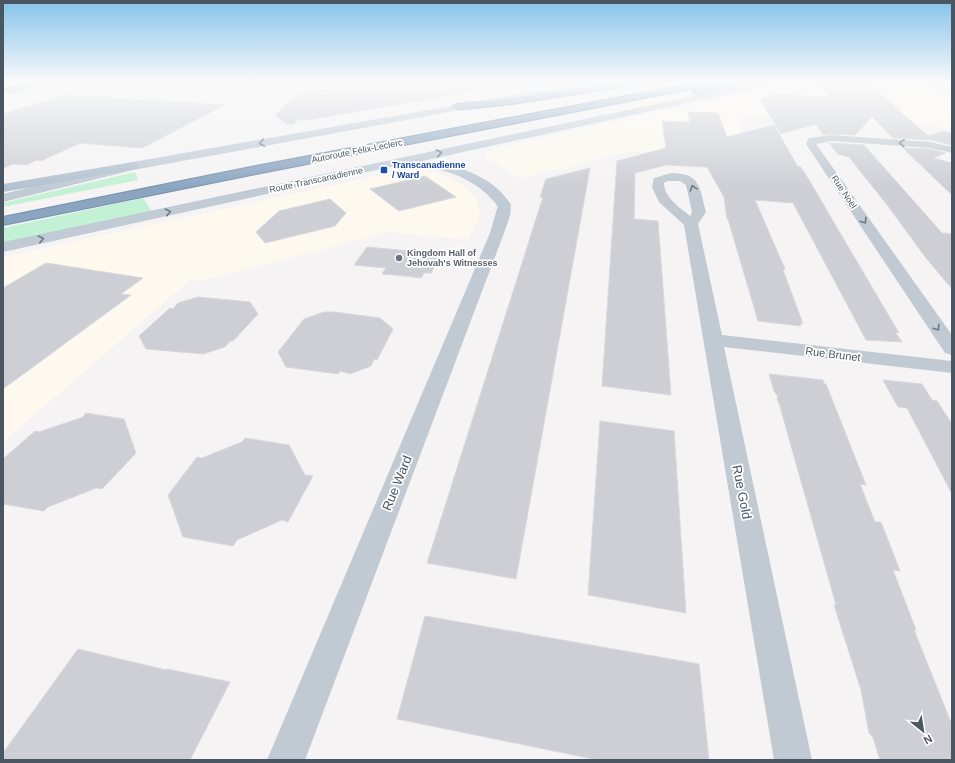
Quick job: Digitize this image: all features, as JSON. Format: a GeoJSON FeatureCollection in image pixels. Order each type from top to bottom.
{"type":"FeatureCollection","features":[{"type":"Feature","properties":{"kind":"highway","name":"Autoroute Félix-Leclerc"},"geometry":{"type":"LineString","coordinates":[[3,221],[480,118]]}},
{"type":"Feature","properties":{"kind":"highway","name":"Autoroute Félix-Leclerc"},"geometry":{"type":"LineString","coordinates":[[3,212],[530,118]]}},
{"type":"Feature","properties":{"kind":"highway"},"geometry":{"type":"LineString","coordinates":[[467,130],[552,118]]}},
{"type":"Feature","properties":{"kind":"main road"},"geometry":{"type":"LineString","coordinates":[[3,188],[398,118]]}},
{"type":"Feature","properties":{"kind":"main road","name":"Route Transcanadienne"},"geometry":{"type":"LineString","coordinates":[[3,247],[603,118]]}},
{"type":"Feature","properties":{"kind":"main road"},"geometry":{"type":"LineString","coordinates":[[470,158],[470,154],[475,145]]}},
{"type":"Feature","properties":{"kind":"main road"},"geometry":{"type":"LineString","coordinates":[[388,164],[430,165],[453,170],[486,187],[499,197],[503,194]]}},
{"type":"Feature","properties":{"kind":"main road"},"geometry":{"type":"LineString","coordinates":[[3,198],[133,166]]}},
{"type":"Feature","properties":{"kind":"street","name":"Rue Noël"},"geometry":{"type":"LineString","coordinates":[[946,149],[832,138],[813,140],[811,144],[952,349]]}},
{"type":"Feature","properties":{"kind":"street","name":"Rue Ward"},"geometry":{"type":"LineString","coordinates":[[286,760],[497,233],[503,215],[503,194]]}},
{"type":"Feature","properties":{"kind":"street","name":"Rue Gold"},"geometry":{"type":"LineString","coordinates":[[691,224],[793,760]]}},
{"type":"Feature","properties":{"kind":"street","name":"Rue Brunet"},"geometry":{"type":"LineString","coordinates":[[714,340],[952,367]]}},
{"type":"Feature","properties":{"kind":"shaded area"},"geometry":{"type":"Polygon","coordinates":[[[632,118],[738,118],[748,152],[738,157],[630,151],[520,178],[485,157],[485,154],[488,151],[632,118]]]}},
{"type":"Feature","properties":{"kind":"shaded area"},"geometry":{"type":"Polygon","coordinates":[[[784,118],[952,118],[952,127],[784,118]]]}},
{"type":"Feature","properties":{"kind":"shaded area"},"geometry":{"type":"Polygon","coordinates":[[[408,169],[425,170],[436,173],[450,178],[469,190],[477,201],[480,215],[468,240],[390,232],[199,281],[190,280],[3,442],[3,257],[408,169]]]}},
{"type":"Feature","properties":{"kind":"green space"},"geometry":{"type":"Polygon","coordinates":[[[135,172],[138,180],[3,207],[3,203],[135,172]]]}},
{"type":"Feature","properties":{"kind":"green space"},"geometry":{"type":"Polygon","coordinates":[[[143,198],[152,212],[3,244],[3,228],[143,198]]]}},
{"type":"Feature","properties":{"kind":"building"},"geometry":{"type":"Polygon","coordinates":[[[3,118],[201,118],[142,148],[80,143],[41,161],[37,160],[26,165],[13,164],[3,168],[3,118]]]}},
{"type":"Feature","properties":{"kind":"building"},"geometry":{"type":"Polygon","coordinates":[[[278,118],[322,118],[297,120],[294,124],[286,124],[278,118]]]}},
{"type":"Feature","properties":{"kind":"building"},"geometry":{"type":"Polygon","coordinates":[[[689,118],[720,118],[727,137],[774,125],[798,167],[800,166],[806,175],[899,333],[895,332],[902,342],[866,340],[793,203],[755,200],[785,269],[783,270],[803,324],[800,323],[801,326],[758,321],[727,219],[724,197],[707,167],[666,165],[635,173],[634,219],[658,221],[671,395],[602,386],[617,161],[666,148],[662,121],[690,122],[689,118]]]}},
{"type":"Feature","properties":{"kind":"building"},"geometry":{"type":"Polygon","coordinates":[[[771,118],[871,118],[855,135],[823,135],[816,124],[781,134],[771,118]]]}},
{"type":"Feature","properties":{"kind":"building"},"geometry":{"type":"Polygon","coordinates":[[[873,118],[907,118],[928,136],[943,131],[952,133],[952,145],[930,140],[893,138],[873,118]]]}},
{"type":"Feature","properties":{"kind":"building"},"geometry":{"type":"Polygon","coordinates":[[[829,143],[864,145],[942,233],[952,234],[952,289],[926,258],[888,206],[849,157],[838,154],[829,143]]]}},
{"type":"Feature","properties":{"kind":"building"},"geometry":{"type":"Polygon","coordinates":[[[903,148],[930,149],[946,153],[933,158],[952,163],[952,195],[903,148]]]}},
{"type":"Feature","properties":{"kind":"building"},"geometry":{"type":"Polygon","coordinates":[[[590,168],[516,579],[427,563],[543,197],[540,197],[546,179],[590,168]]]}},
{"type":"Feature","properties":{"kind":"building"},"geometry":{"type":"Polygon","coordinates":[[[425,176],[456,197],[399,211],[370,189],[425,176]]]}},
{"type":"Feature","properties":{"kind":"building"},"geometry":{"type":"Polygon","coordinates":[[[330,199],[346,213],[335,226],[265,243],[256,232],[279,211],[330,199]]]}},
{"type":"Feature","properties":{"kind":"building","name":"Kingdom Hall of Jehovah's Witnesses"},"geometry":{"type":"Polygon","coordinates":[[[367,247],[441,254],[431,273],[424,273],[421,278],[382,274],[386,268],[354,265],[367,247]]]}},
{"type":"Feature","properties":{"kind":"building"},"geometry":{"type":"Polygon","coordinates":[[[46,263],[143,278],[121,294],[131,295],[3,389],[3,288],[46,263]]]}},
{"type":"Feature","properties":{"kind":"building"},"geometry":{"type":"Polygon","coordinates":[[[198,297],[250,302],[258,314],[233,341],[230,341],[225,347],[203,354],[146,349],[139,336],[170,308],[173,309],[178,303],[198,297]]]}},
{"type":"Feature","properties":{"kind":"building"},"geometry":{"type":"Polygon","coordinates":[[[324,312],[380,318],[393,329],[377,360],[374,359],[371,366],[350,374],[340,371],[338,374],[286,367],[278,352],[304,319],[324,312]]]}},
{"type":"Feature","properties":{"kind":"building"},"geometry":{"type":"Polygon","coordinates":[[[769,374],[823,380],[824,384],[826,384],[866,485],[860,484],[875,522],[881,522],[900,571],[893,570],[916,630],[914,630],[952,725],[952,760],[880,760],[873,737],[869,733],[861,690],[834,605],[836,605],[777,399],[778,397],[774,391],[769,374]]]}},
{"type":"Feature","properties":{"kind":"building"},"geometry":{"type":"Polygon","coordinates":[[[883,380],[922,384],[932,400],[937,401],[952,424],[952,494],[907,408],[898,407],[883,380]]]}},
{"type":"Feature","properties":{"kind":"building"},"geometry":{"type":"Polygon","coordinates":[[[86,413],[124,419],[136,453],[102,489],[96,488],[48,507],[44,511],[3,504],[3,459],[35,431],[39,432],[83,417],[86,413]]]}},
{"type":"Feature","properties":{"kind":"building"},"geometry":{"type":"Polygon","coordinates":[[[600,421],[674,431],[686,613],[588,595],[600,421]]]}},
{"type":"Feature","properties":{"kind":"building"},"geometry":{"type":"Polygon","coordinates":[[[245,438],[289,445],[305,475],[313,476],[288,522],[282,520],[237,540],[233,546],[183,537],[168,495],[197,457],[202,458],[242,442],[245,438]]]}},
{"type":"Feature","properties":{"kind":"building"},"geometry":{"type":"Polygon","coordinates":[[[425,616],[699,664],[709,760],[598,760],[397,719],[425,616]]]}},
{"type":"Feature","properties":{"kind":"building"},"geometry":{"type":"Polygon","coordinates":[[[78,649],[166,670],[230,682],[190,760],[3,760],[3,753],[78,649]]]}},
{"type":"Feature","properties":{"kind":"place","name":"Transcanadienne / Ward"},"geometry":{"type":"Point","coordinates":[384,170]}},
{"type":"Feature","properties":{"kind":"place","name":"Kingdom Hall of Jehovah's Witnesses"},"geometry":{"type":"Point","coordinates":[399,258]}}]}
